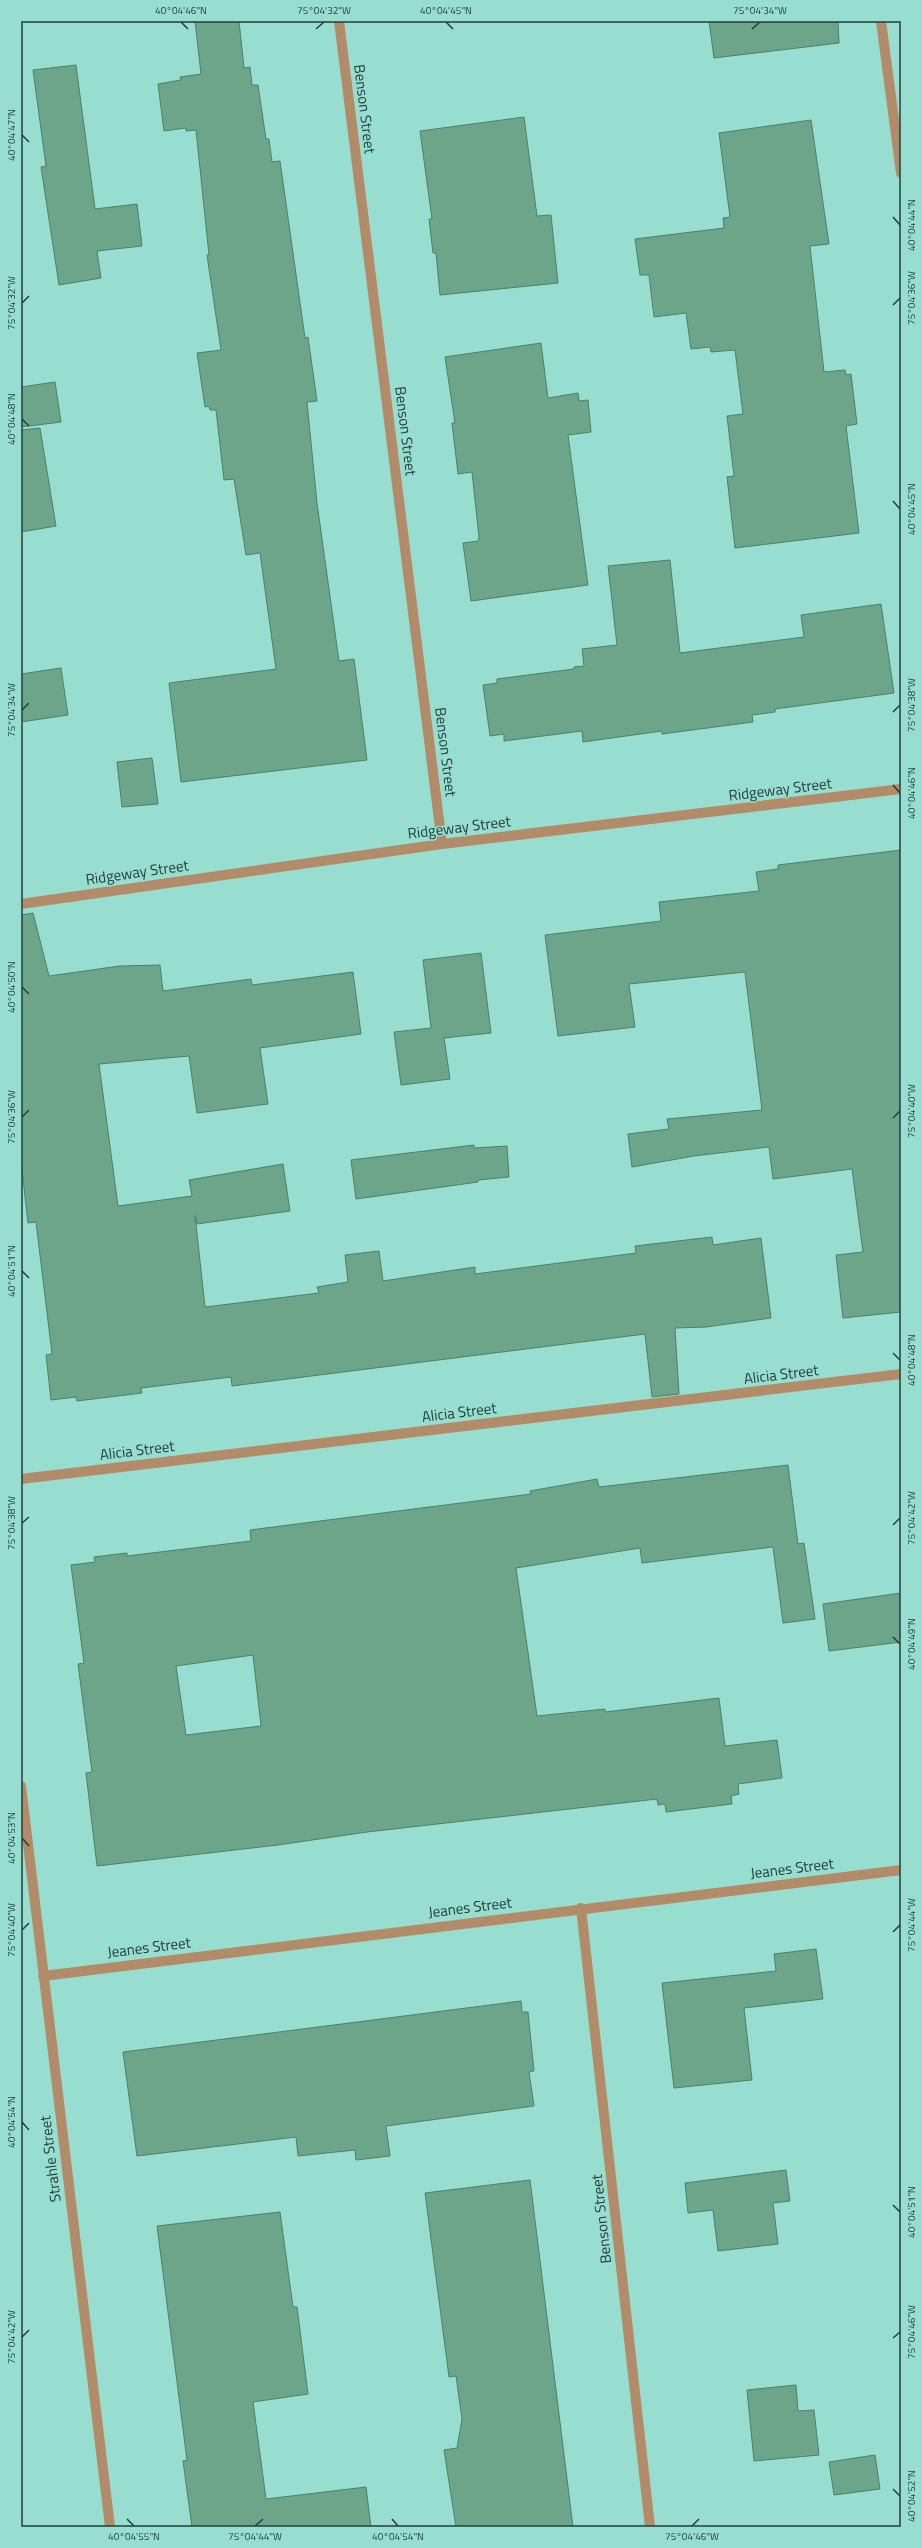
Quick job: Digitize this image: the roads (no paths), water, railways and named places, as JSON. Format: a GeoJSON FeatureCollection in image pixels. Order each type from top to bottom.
{"type":"FeatureCollection","features":[{"type":"Feature","properties":{"kind":"street","name":"Benson Street"},"geometry":{"type":"LineString","coordinates":[[339,21],[442,844]]}},
{"type":"Feature","properties":{"kind":"street"},"geometry":{"type":"LineString","coordinates":[[881,21],[901,173]]}},
{"type":"Feature","properties":{"kind":"street","name":"Ridgeway Street"},"geometry":{"type":"LineString","coordinates":[[21,904],[442,844],[901,789]]}},
{"type":"Feature","properties":{"kind":"street","name":"Alicia Street"},"geometry":{"type":"LineString","coordinates":[[21,1479],[901,1374]]}},
{"type":"Feature","properties":{"kind":"street","name":"Strahle Street"},"geometry":{"type":"LineString","coordinates":[[21,1786],[110,2527]]}},
{"type":"Feature","properties":{"kind":"street","name":"Jeanes Street"},"geometry":{"type":"LineString","coordinates":[[43,1976],[581,1908],[901,1870]]}},
{"type":"Feature","properties":{"kind":"street","name":"Benson Street"},"geometry":{"type":"LineString","coordinates":[[581,1908],[650,2527]]}}]}
